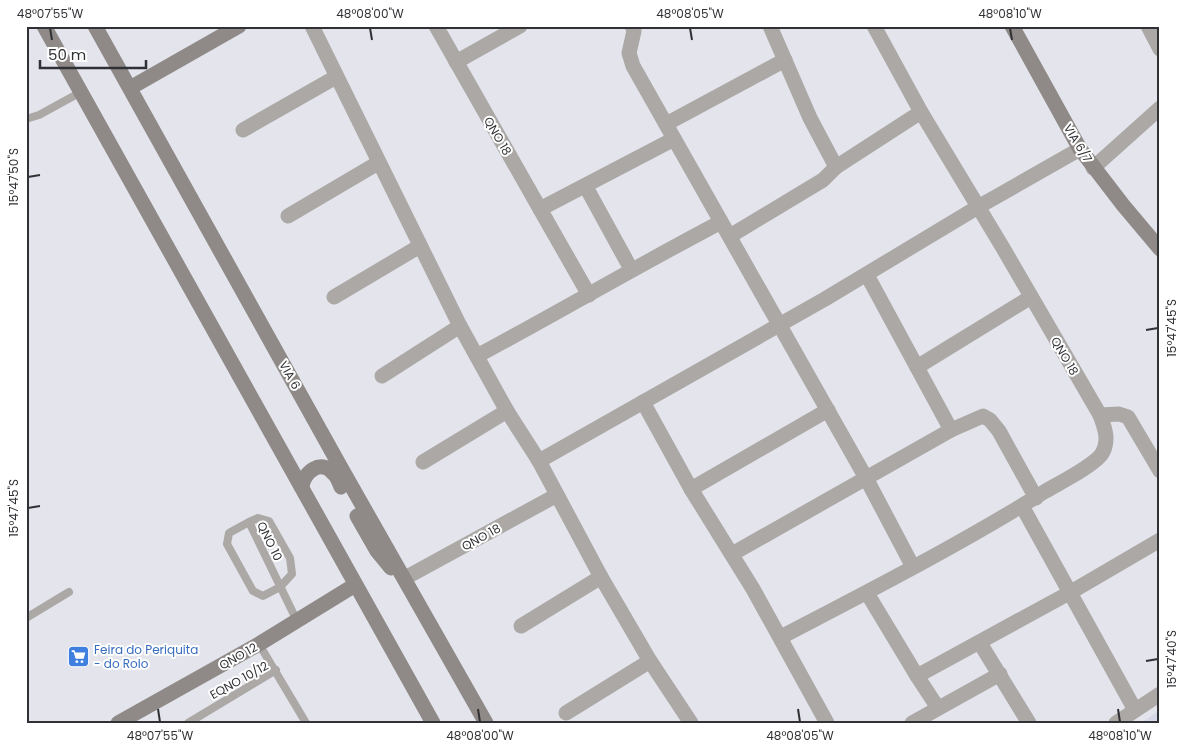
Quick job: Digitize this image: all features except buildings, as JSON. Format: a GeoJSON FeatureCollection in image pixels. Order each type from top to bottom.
{"type":"FeatureCollection","features":[{"type":"Feature","properties":{"kind":"main road"},"geometry":{"type":"LineString","coordinates":[[44,26],[433,723]]}},
{"type":"Feature","properties":{"kind":"main road","name":"VIA 6"},"geometry":{"type":"LineString","coordinates":[[95,26],[340,466],[419,602],[486,723]]}},
{"type":"Feature","properties":{"kind":"main road"},"geometry":{"type":"LineString","coordinates":[[130,88],[239,26]]}},
{"type":"Feature","properties":{"kind":"main road","name":"VIA 6/7"},"geometry":{"type":"LineString","coordinates":[[1012,26],[1080,149],[1093,168],[1160,249]]}},
{"type":"Feature","properties":{"kind":"main road"},"geometry":{"type":"LineString","coordinates":[[302,487],[305,476],[314,468],[325,468],[334,473],[377,551],[419,602]]}},
{"type":"Feature","properties":{"kind":"main road","name":"QNO 12"},"geometry":{"type":"LineString","coordinates":[[118,723],[259,644],[355,585]]}},
{"type":"Feature","properties":{"kind":"street"},"geometry":{"type":"LineString","coordinates":[[312,26],[460,326],[507,411],[539,461],[601,577],[650,661],[691,723]]}},
{"type":"Feature","properties":{"kind":"street","name":"QNO 18"},"geometry":{"type":"LineString","coordinates":[[436,26],[589,295]]}},
{"type":"Feature","properties":{"kind":"street"},"geometry":{"type":"LineString","coordinates":[[456,62],[520,26]]}},
{"type":"Feature","properties":{"kind":"street"},"geometry":{"type":"LineString","coordinates":[[770,26],[810,118],[836,167]]}},
{"type":"Feature","properties":{"kind":"street","name":"QNO 18"},"geometry":{"type":"LineString","coordinates":[[781,637],[913,567],[1036,498],[1094,462],[1102,453],[1106,442],[1106,429],[1100,415],[921,112],[874,26]]}},
{"type":"Feature","properties":{"kind":"street"},"geometry":{"type":"LineString","coordinates":[[1148,26],[1160,49]]}},
{"type":"Feature","properties":{"kind":"street"},"geometry":{"type":"LineString","coordinates":[[636,28],[629,53],[633,66],[828,410],[913,567]]}},
{"type":"Feature","properties":{"kind":"street"},"geometry":{"type":"LineString","coordinates":[[666,124],[785,60]]}},
{"type":"Feature","properties":{"kind":"street"},"geometry":{"type":"LineString","coordinates":[[243,130],[336,77]]}},
{"type":"Feature","properties":{"kind":"street"},"geometry":{"type":"LineString","coordinates":[[1093,168],[1160,108]]}},
{"type":"Feature","properties":{"kind":"street"},"geometry":{"type":"LineString","coordinates":[[730,236],[823,180],[836,167],[921,112]]}},
{"type":"Feature","properties":{"kind":"street"},"geometry":{"type":"LineString","coordinates":[[540,209],[674,140]]}},
{"type":"Feature","properties":{"kind":"street"},"geometry":{"type":"LineString","coordinates":[[539,461],[867,275],[978,207],[1080,149]]}},
{"type":"Feature","properties":{"kind":"street"},"geometry":{"type":"LineString","coordinates":[[288,216],[378,163]]}},
{"type":"Feature","properties":{"kind":"street"},"geometry":{"type":"LineString","coordinates":[[586,187],[631,269]]}},
{"type":"Feature","properties":{"kind":"street"},"geometry":{"type":"LineString","coordinates":[[477,356],[589,295],[631,269],[721,222]]}},
{"type":"Feature","properties":{"kind":"street"},"geometry":{"type":"LineString","coordinates":[[334,297],[420,246]]}},
{"type":"Feature","properties":{"kind":"street"},"geometry":{"type":"LineString","coordinates":[[867,275],[951,430]]}},
{"type":"Feature","properties":{"kind":"street"},"geometry":{"type":"LineString","coordinates":[[917,367],[1031,297]]}},
{"type":"Feature","properties":{"kind":"street"},"geometry":{"type":"LineString","coordinates":[[382,376],[460,326]]}},
{"type":"Feature","properties":{"kind":"street"},"geometry":{"type":"LineString","coordinates":[[643,402],[691,489],[781,637],[827,723]]}},
{"type":"Feature","properties":{"kind":"street"},"geometry":{"type":"LineString","coordinates":[[691,489],[828,410]]}},
{"type":"Feature","properties":{"kind":"street"},"geometry":{"type":"LineString","coordinates":[[424,462],[507,411]]}},
{"type":"Feature","properties":{"kind":"street"},"geometry":{"type":"LineString","coordinates":[[1100,415],[1119,414],[1128,417],[1160,471]]}},
{"type":"Feature","properties":{"kind":"street"},"geometry":{"type":"LineString","coordinates":[[732,554],[951,430],[983,416],[990,420],[1000,431],[1036,498]]}},
{"type":"Feature","properties":{"kind":"street","name":"QNO 18"},"geometry":{"type":"LineString","coordinates":[[405,578],[557,495]]}},
{"type":"Feature","properties":{"kind":"street"},"geometry":{"type":"LineString","coordinates":[[1022,506],[1135,710]]}},
{"type":"Feature","properties":{"kind":"street"},"geometry":{"type":"LineString","coordinates":[[917,676],[980,643],[1160,540]]}},
{"type":"Feature","properties":{"kind":"street"},"geometry":{"type":"LineString","coordinates":[[521,626],[601,577]]}},
{"type":"Feature","properties":{"kind":"street"},"geometry":{"type":"LineString","coordinates":[[867,592],[938,708]]}},
{"type":"Feature","properties":{"kind":"street"},"geometry":{"type":"LineString","coordinates":[[980,643],[1029,723]]}},
{"type":"Feature","properties":{"kind":"street"},"geometry":{"type":"LineString","coordinates":[[566,713],[650,661]]}},
{"type":"Feature","properties":{"kind":"street"},"geometry":{"type":"LineString","coordinates":[[912,723],[1000,674]]}},
{"type":"Feature","properties":{"kind":"street"},"geometry":{"type":"LineString","coordinates":[[1116,723],[1160,694]]}},
{"type":"Feature","properties":{"kind":"lane"},"geometry":{"type":"LineString","coordinates":[[26,119],[39,115],[81,92]]}},
{"type":"Feature","properties":{"kind":"lane"},"geometry":{"type":"LineString","coordinates":[[249,522],[258,518],[269,520],[290,558],[292,574],[280,587]]}},
{"type":"Feature","properties":{"kind":"lane","name":"QNO 10"},"geometry":{"type":"LineString","coordinates":[[280,587],[263,596],[253,590],[227,544],[229,533],[249,522],[297,621]]}},
{"type":"Feature","properties":{"kind":"lane"},"geometry":{"type":"LineString","coordinates":[[26,618],[70,592]]}},
{"type":"Feature","properties":{"kind":"lane"},"geometry":{"type":"LineString","coordinates":[[259,644],[276,670]]}},
{"type":"Feature","properties":{"kind":"lane","name":"EQNO 10/12"},"geometry":{"type":"LineString","coordinates":[[188,723],[276,670],[306,723]]}},
{"type":"Feature","properties":{"kind":"shaded area"},"geometry":{"type":"Polygon","coordinates":[[[1160,710],[1160,723],[1141,723],[1160,710]]]}},
{"type":"Feature","properties":{"kind":"place","name":"Feira do Periquita - do Rolo"},"geometry":{"type":"Point","coordinates":[78,656]}}]}
